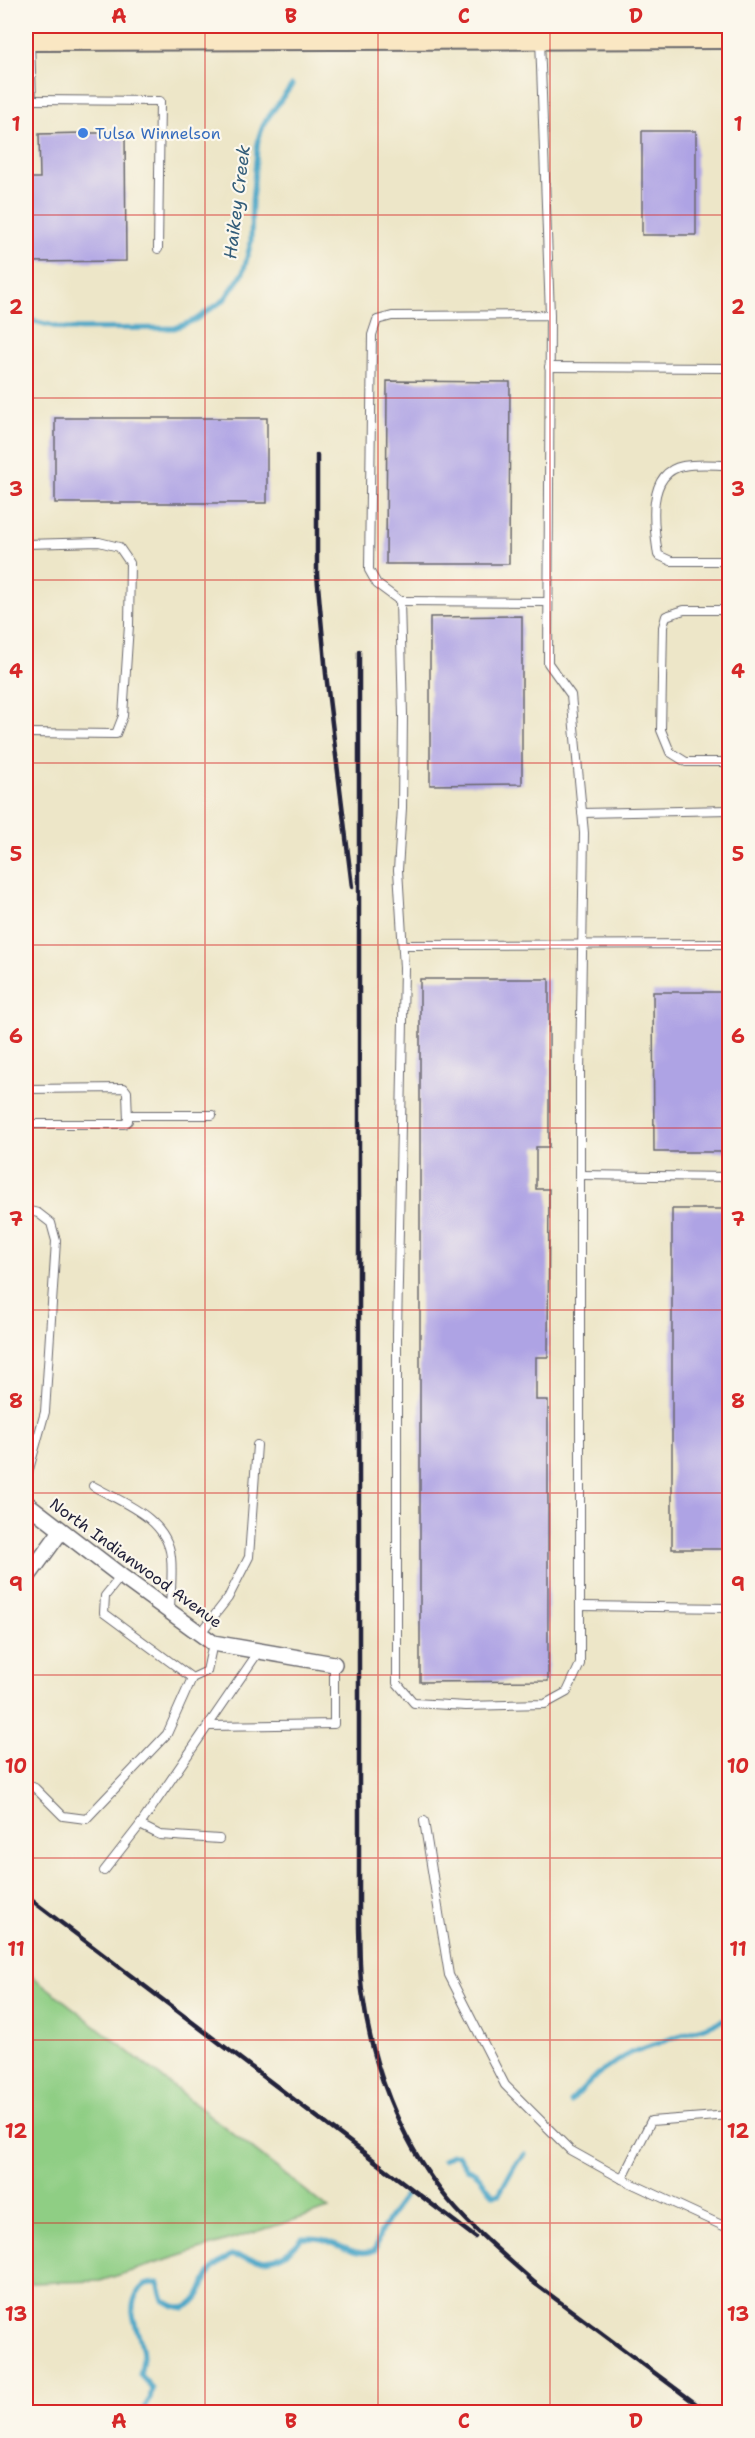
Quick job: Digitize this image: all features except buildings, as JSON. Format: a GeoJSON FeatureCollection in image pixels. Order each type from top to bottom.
{"type":"FeatureCollection","features":[{"type":"Feature","properties":{"kind":"main road"},"geometry":{"type":"LineString","coordinates":[[28,39],[313,32],[540,38],[729,38]]}},
{"type":"Feature","properties":{"kind":"street","name":"North Indianwood Avenue"},"geometry":{"type":"LineString","coordinates":[[26,1503],[60,1532],[213,1643],[334,1664]]}},
{"type":"Feature","properties":{"kind":"street"},"geometry":{"type":"LineString","coordinates":[[26,1579],[60,1532]]}},
{"type":"Feature","properties":{"kind":"lane"},"geometry":{"type":"LineString","coordinates":[[400,601],[403,715],[402,808],[398,870],[404,979],[397,1333],[397,1683],[414,1703],[466,1706],[545,1704],[567,1692],[580,1664],[581,944],[584,833],[571,695],[548,663],[550,315],[540,38]]}},
{"type":"Feature","properties":{"kind":"lane"},"geometry":{"type":"LineString","coordinates":[[28,39],[29,101],[160,101],[158,249]]}},
{"type":"Feature","properties":{"kind":"lane"},"geometry":{"type":"LineString","coordinates":[[547,602],[400,601],[377,584],[369,570],[370,375],[372,335],[377,320],[392,316],[550,315]]}},
{"type":"Feature","properties":{"kind":"lane"},"geometry":{"type":"LineString","coordinates":[[549,367],[729,368]]}},
{"type":"Feature","properties":{"kind":"lane"},"geometry":{"type":"LineString","coordinates":[[729,465],[682,465],[667,473],[657,489],[654,524],[658,555],[671,561],[729,561]]}},
{"type":"Feature","properties":{"kind":"lane"},"geometry":{"type":"LineString","coordinates":[[26,544],[99,542],[119,547],[130,563],[129,626],[123,716],[116,734],[26,733]]}},
{"type":"Feature","properties":{"kind":"lane"},"geometry":{"type":"LineString","coordinates":[[729,610],[684,610],[666,616],[663,627],[661,730],[670,752],[686,762],[729,762]]}},
{"type":"Feature","properties":{"kind":"lane"},"geometry":{"type":"LineString","coordinates":[[582,813],[729,810]]}},
{"type":"Feature","properties":{"kind":"lane"},"geometry":{"type":"LineString","coordinates":[[403,945],[729,944]]}},
{"type":"Feature","properties":{"kind":"lane"},"geometry":{"type":"LineString","coordinates":[[26,1089],[124,1088],[127,1092],[128,1115],[128,1121],[124,1124],[26,1124]]}},
{"type":"Feature","properties":{"kind":"lane"},"geometry":{"type":"LineString","coordinates":[[128,1115],[212,1115]]}},
{"type":"Feature","properties":{"kind":"lane"},"geometry":{"type":"LineString","coordinates":[[580,1175],[729,1177]]}},
{"type":"Feature","properties":{"kind":"lane"},"geometry":{"type":"LineString","coordinates":[[26,1209],[51,1223],[56,1241],[45,1412],[26,1480]]}},
{"type":"Feature","properties":{"kind":"lane"},"geometry":{"type":"LineString","coordinates":[[200,1634],[228,1598],[249,1557],[257,1445]]}},
{"type":"Feature","properties":{"kind":"lane"},"geometry":{"type":"LineString","coordinates":[[93,1486],[151,1519],[165,1533],[171,1556],[170,1613]]}},
{"type":"Feature","properties":{"kind":"lane"},"geometry":{"type":"LineString","coordinates":[[121,1576],[105,1596],[104,1612],[192,1678]]}},
{"type":"Feature","properties":{"kind":"lane"},"geometry":{"type":"LineString","coordinates":[[580,1606],[729,1608]]}},
{"type":"Feature","properties":{"kind":"lane"},"geometry":{"type":"LineString","coordinates":[[26,1784],[35,1788],[63,1816],[86,1819],[167,1734],[192,1678],[207,1671],[213,1643]]}},
{"type":"Feature","properties":{"kind":"lane"},"geometry":{"type":"LineString","coordinates":[[104,1871],[140,1825],[259,1651]]}},
{"type":"Feature","properties":{"kind":"lane"},"geometry":{"type":"LineString","coordinates":[[208,1726],[334,1724],[334,1664]]}},
{"type":"Feature","properties":{"kind":"lane"},"geometry":{"type":"LineString","coordinates":[[424,1821],[449,1975],[505,2085],[570,2150],[622,2179],[729,2229]]}},
{"type":"Feature","properties":{"kind":"lane"},"geometry":{"type":"LineString","coordinates":[[140,1825],[160,1835],[219,1839]]}},
{"type":"Feature","properties":{"kind":"lane"},"geometry":{"type":"LineString","coordinates":[[622,2179],[651,2121],[729,2115]]}},
{"type":"Feature","properties":{"kind":"green space"},"geometry":{"type":"Polygon","coordinates":[[[26,1971],[329,2209],[100,2281],[26,2283],[26,1971]]]}},
{"type":"Feature","properties":{"kind":"waterway","name":"Haikey Creek"},"geometry":{"type":"LineString","coordinates":[[26,319],[65,329],[175,328],[195,320],[224,300],[243,273],[251,242],[252,201],[258,140],[264,123],[292,85]]}},
{"type":"Feature","properties":{"kind":"waterway","name":"Haikey Creek"},"geometry":{"type":"LineString","coordinates":[[570,2102],[598,2074],[630,2053],[730,2018]]}},
{"type":"Feature","properties":{"kind":"waterway","name":"Haikey Creek"},"geometry":{"type":"LineString","coordinates":[[443,2160],[452,2155],[458,2155],[467,2169],[479,2176],[494,2195],[499,2194],[516,2163],[525,2154]]}},
{"type":"Feature","properties":{"kind":"waterway","name":"Haikey Creek"},"geometry":{"type":"LineString","coordinates":[[141,2412],[150,2399],[152,2388],[140,2375],[142,2348],[133,2316],[134,2300],[142,2287],[158,2283],[163,2300],[174,2306],[185,2308],[197,2299],[212,2270],[231,2255],[261,2260],[270,2259],[286,2253],[302,2238],[321,2239],[355,2252],[375,2250],[381,2231],[404,2196]]}},
{"type":"Feature","properties":{"kind":"railway"},"geometry":{"type":"LineString","coordinates":[[317,455],[317,574],[326,674],[352,887]]}},
{"type":"Feature","properties":{"kind":"railway"},"geometry":{"type":"LineString","coordinates":[[359,652],[360,1972],[373,2049],[390,2099],[412,2147],[451,2204],[536,2284]]}},
{"type":"Feature","properties":{"kind":"railway"},"geometry":{"type":"LineString","coordinates":[[26,1896],[475,2237]]}},
{"type":"Feature","properties":{"kind":"railway"},"geometry":{"type":"LineString","coordinates":[[529,2279],[707,2412]]}},
{"type":"Feature","properties":{"kind":"place","name":"Tulsa Winnelson"},"geometry":{"type":"Point","coordinates":[83,133]}}]}
